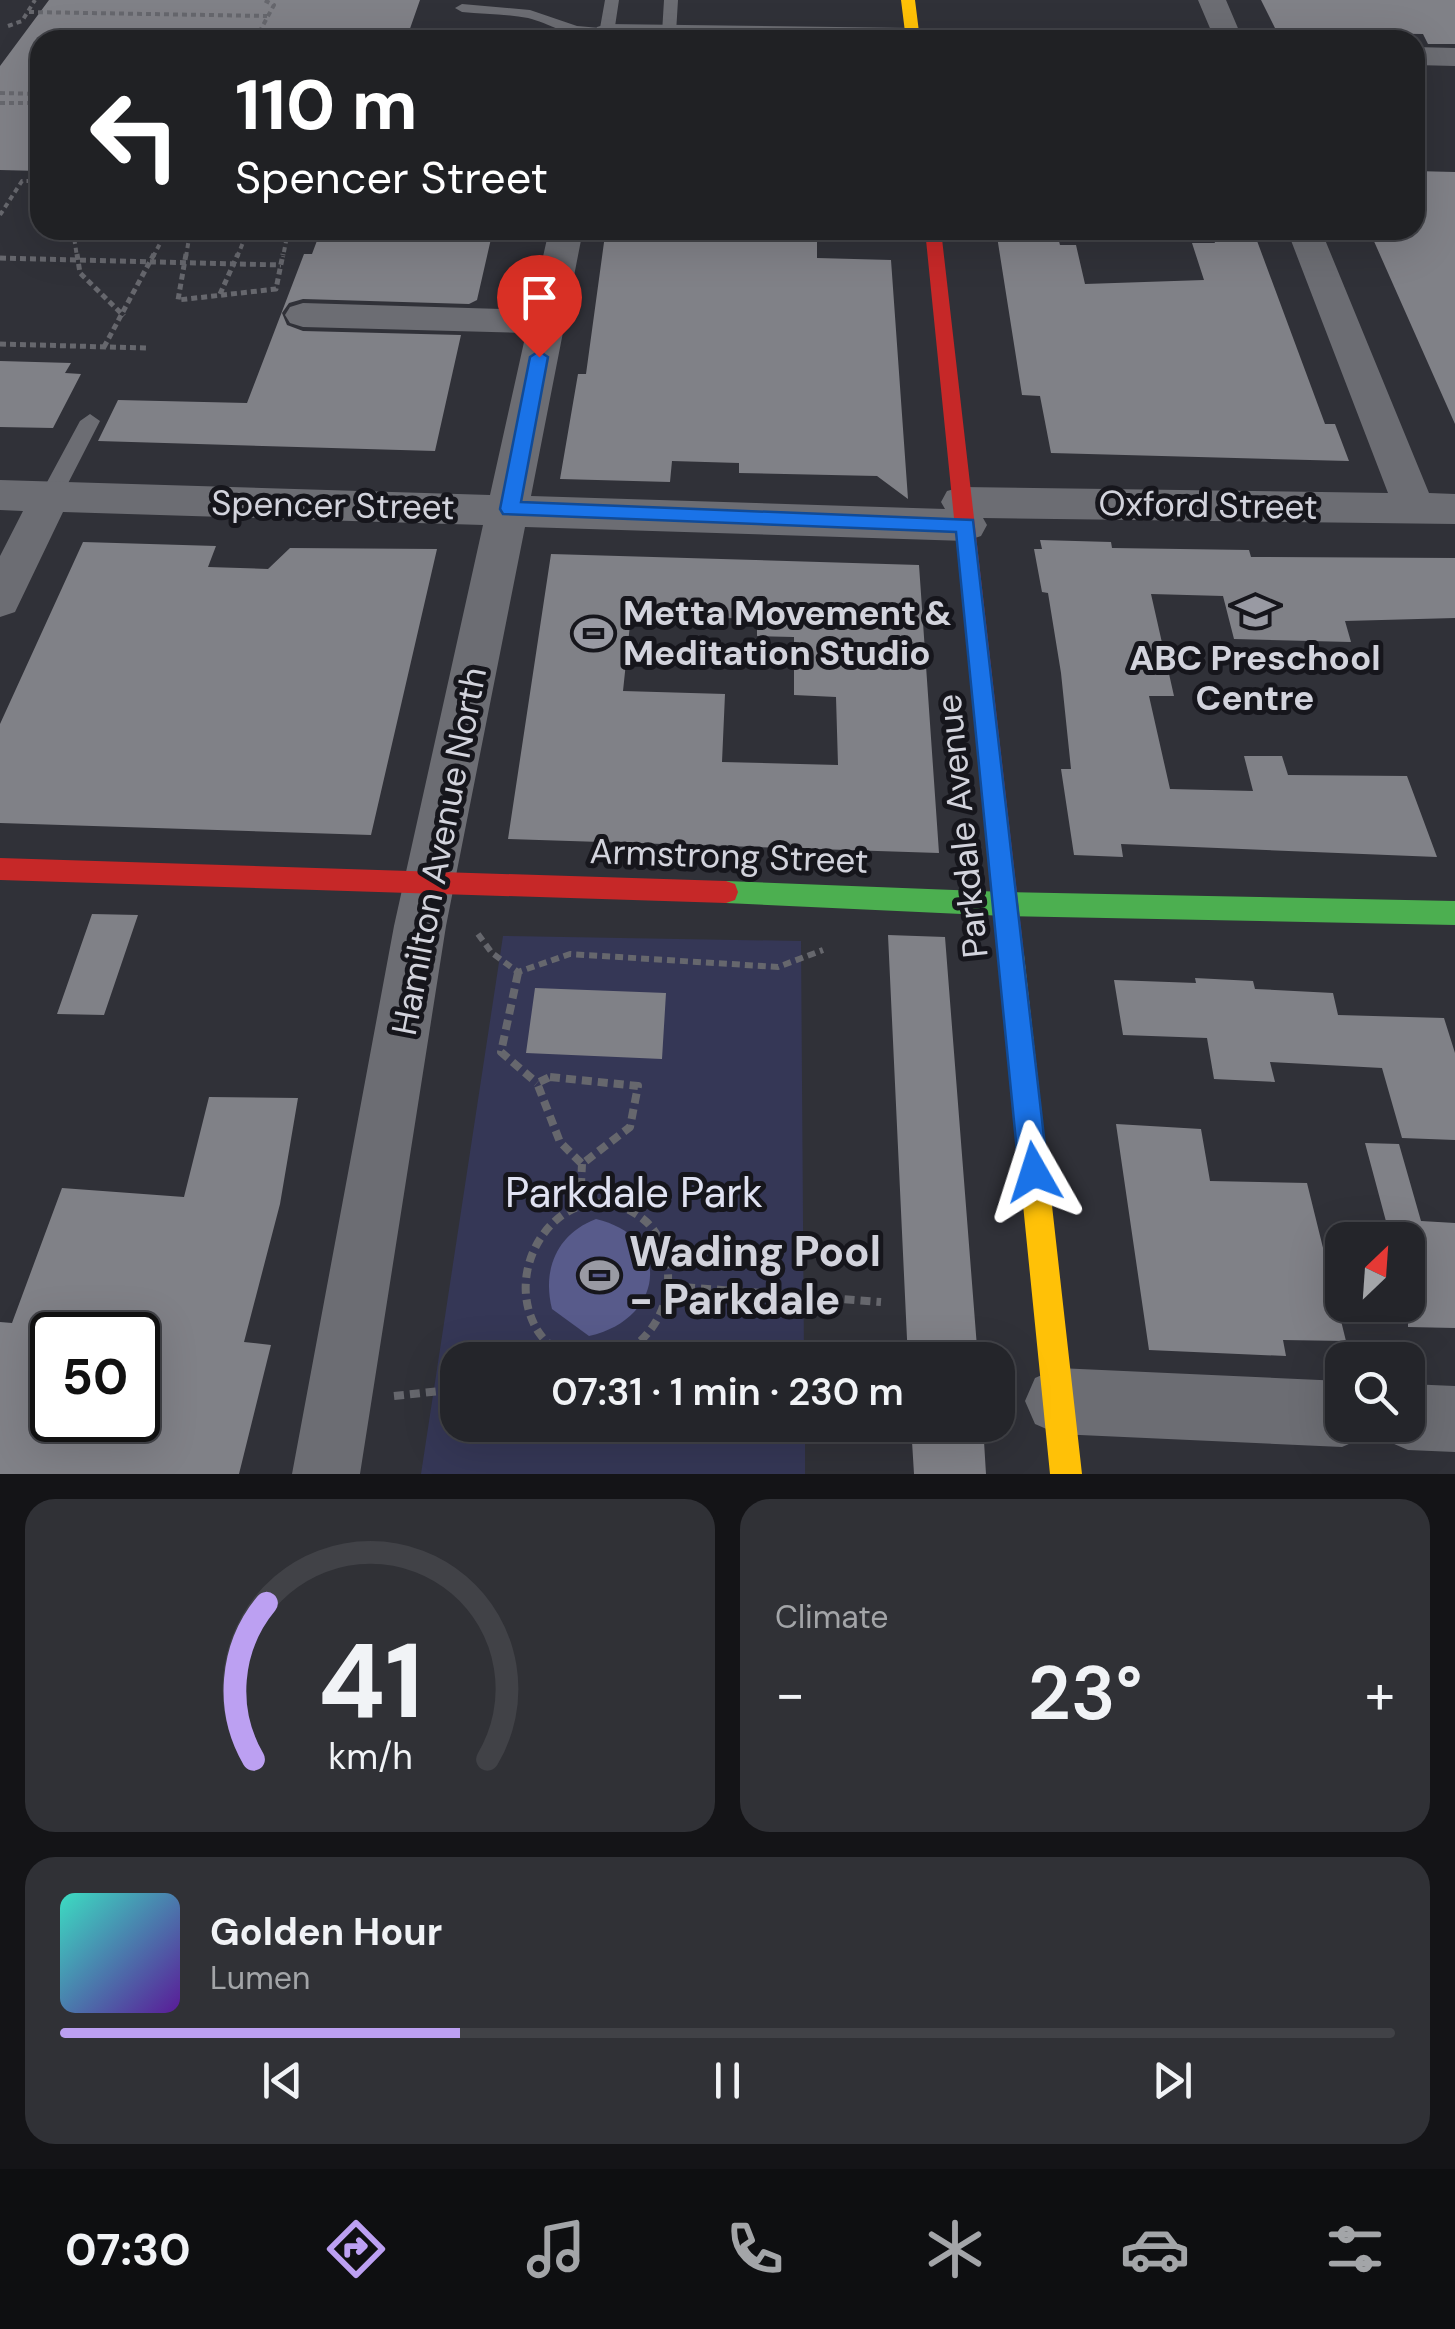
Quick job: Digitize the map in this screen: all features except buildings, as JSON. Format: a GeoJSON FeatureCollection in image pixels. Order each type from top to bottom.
{"type":"FeatureCollection","features":[{"type":"Feature","properties":{"kind":"main road"},"geometry":{"type":"LineString","coordinates":[[908,0],[911,30]]}},
{"type":"Feature","properties":{"kind":"main road","name":"Parkdale Avenue"},"geometry":{"type":"LineString","coordinates":[[934,240],[1066,1474]]}},
{"type":"Feature","properties":{"kind":"main road","name":"Armstrong Street"},"geometry":{"type":"LineString","coordinates":[[0,869],[1004,904],[1455,913]]}},
{"type":"Feature","properties":{"kind":"street"},"geometry":{"type":"LineString","coordinates":[[1212,0],[1225,30]]}},
{"type":"Feature","properties":{"kind":"street"},"geometry":{"type":"LineString","coordinates":[[1425,56],[1455,57]]}},
{"type":"Feature","properties":{"kind":"street","name":"Hamilton Avenue North"},"geometry":{"type":"LineString","coordinates":[[326,1474],[416,949],[564,240]]}},
{"type":"Feature","properties":{"kind":"street"},"geometry":{"type":"LineString","coordinates":[[1308,240],[1414,507]]}},
{"type":"Feature","properties":{"kind":"street"},"geometry":{"type":"LineString","coordinates":[[302,315],[546,322]]}},
{"type":"Feature","properties":{"kind":"street","name":"Spencer Street"},"geometry":{"type":"LineString","coordinates":[[0,495],[510,509],[964,514]]}},
{"type":"Feature","properties":{"kind":"street"},"geometry":{"type":"LineString","coordinates":[[0,600],[50,498]]}},
{"type":"Feature","properties":{"kind":"street","name":"Oxford Street"},"geometry":{"type":"LineString","coordinates":[[964,514],[1455,509]]}},
{"type":"Feature","properties":{"kind":"street"},"geometry":{"type":"LineString","coordinates":[[1058,1401],[1325,1413]]}},
{"type":"Feature","properties":{"kind":"street"},"geometry":{"type":"LineString","coordinates":[[1425,1418],[1455,1419]]}},
{"type":"Feature","properties":{"kind":"lane"},"geometry":{"type":"LineString","coordinates":[[607,30],[612,0]]}},
{"type":"Feature","properties":{"kind":"lane"},"geometry":{"type":"LineString","coordinates":[[669,30],[671,0]]}},
{"type":"Feature","properties":{"kind":"lane"},"geometry":{"type":"LineString","coordinates":[[462,8],[530,14],[574,30]]}},
{"type":"Feature","properties":{"kind":"lane"},"geometry":{"type":"LineString","coordinates":[[50,498],[90,421]]}},
{"type":"Feature","properties":{"kind":"path"},"geometry":{"type":"LineString","coordinates":[[8,26],[22,21],[35,0]]}},
{"type":"Feature","properties":{"kind":"path"},"geometry":{"type":"LineString","coordinates":[[260,30],[274,5],[264,0]]}},
{"type":"Feature","properties":{"kind":"path"},"geometry":{"type":"LineString","coordinates":[[29,12],[267,16]]}},
{"type":"Feature","properties":{"kind":"path"},"geometry":{"type":"LineString","coordinates":[[0,93],[30,94]]}},
{"type":"Feature","properties":{"kind":"path"},"geometry":{"type":"LineString","coordinates":[[0,102],[30,103]]}},
{"type":"Feature","properties":{"kind":"path"},"geometry":{"type":"LineString","coordinates":[[0,214],[22,181],[30,181]]}},
{"type":"Feature","properties":{"kind":"path"},"geometry":{"type":"LineString","coordinates":[[75,240],[88,284],[124,316]]}},
{"type":"Feature","properties":{"kind":"path"},"geometry":{"type":"LineString","coordinates":[[104,347],[124,316],[161,240]]}},
{"type":"Feature","properties":{"kind":"path"},"geometry":{"type":"LineString","coordinates":[[189,240],[178,300],[276,289],[286,240]]}},
{"type":"Feature","properties":{"kind":"path"},"geometry":{"type":"LineString","coordinates":[[220,295],[244,240]]}},
{"type":"Feature","properties":{"kind":"path"},"geometry":{"type":"LineString","coordinates":[[0,258],[78,261],[100,257],[282,266]]}},
{"type":"Feature","properties":{"kind":"path"},"geometry":{"type":"LineString","coordinates":[[0,344],[146,348]]}},
{"type":"Feature","properties":{"kind":"path"},"geometry":{"type":"LineString","coordinates":[[474,928],[492,953],[518,972]]}},
{"type":"Feature","properties":{"kind":"path"},"geometry":{"type":"LineString","coordinates":[[518,972],[570,954],[778,966],[833,946]]}},
{"type":"Feature","properties":{"kind":"path"},"geometry":{"type":"LineString","coordinates":[[518,972],[501,1052],[536,1083],[560,1142],[582,1164],[580,1204]]}},
{"type":"Feature","properties":{"kind":"path"},"geometry":{"type":"LineString","coordinates":[[536,1083],[550,1077],[638,1086],[630,1127],[582,1164]]}},
{"type":"Feature","properties":{"kind":"path"},"geometry":{"type":"LineString","coordinates":[[544,1342],[532,1328],[523,1278],[542,1232],[580,1204],[602,1202],[624,1206],[644,1218],[658,1236],[667,1260],[669,1286],[651,1332],[642,1342]]}},
{"type":"Feature","properties":{"kind":"path"},"geometry":{"type":"LineString","coordinates":[[669,1286],[881,1302]]}},
{"type":"Feature","properties":{"kind":"path"},"geometry":{"type":"LineString","coordinates":[[340,1400],[440,1391]]}},
{"type":"Feature","properties":{"kind":"green space","name":"Parkdale Park"},"geometry":{"type":"Polygon","coordinates":[[[503,936],[801,941],[804,1342],[441,1342],[503,936]]]}},
{"type":"Feature","properties":{"kind":"green space","name":"Parkdale Park"},"geometry":{"type":"Polygon","coordinates":[[[440,1349],[440,1442],[805,1442],[805,1474],[421,1474],[440,1349]]]}},
{"type":"Feature","properties":{"kind":"shaded area","name":"Wading Pool - Parkdale"},"geometry":{"type":"Polygon","coordinates":[[[596,1219],[621,1229],[639,1243],[648,1260],[650,1279],[645,1297],[632,1314],[614,1327],[589,1336],[552,1309],[549,1280],[562,1244],[596,1219]]]}},
{"type":"Feature","properties":{"kind":"traffic: fast"},"geometry":{"type":"LineString","coordinates":[[726,892],[1005,904],[1455,913]]}},
{"type":"Feature","properties":{"kind":"traffic: slow"},"geometry":{"type":"LineString","coordinates":[[908,0],[912,30]]}},
{"type":"Feature","properties":{"kind":"traffic: slow"},"geometry":{"type":"LineString","coordinates":[[1011,955],[1066,1474]]}},
{"type":"Feature","properties":{"kind":"traffic: jam"},"geometry":{"type":"LineString","coordinates":[[934,240],[1011,955]]}},
{"type":"Feature","properties":{"kind":"traffic: jam"},"geometry":{"type":"LineString","coordinates":[[0,869],[726,892]]}},
{"type":"Feature","properties":{"kind":"place","name":"ABC Preschool Centre"},"geometry":{"type":"Point","coordinates":[1255,611]}},
{"type":"Feature","properties":{"kind":"place","name":"Metta Movement & Meditation Studio"},"geometry":{"type":"Point","coordinates":[593,633]}},
{"type":"Feature","properties":{"kind":"place","name":"Wading Pool - Parkdale"},"geometry":{"type":"Point","coordinates":[599,1275]}},
{"type":"Feature","properties":{"kind":"route"},"geometry":{"type":"LineString","coordinates":[[539,357],[510,509],[966,525],[1034,1172]]}}]}
